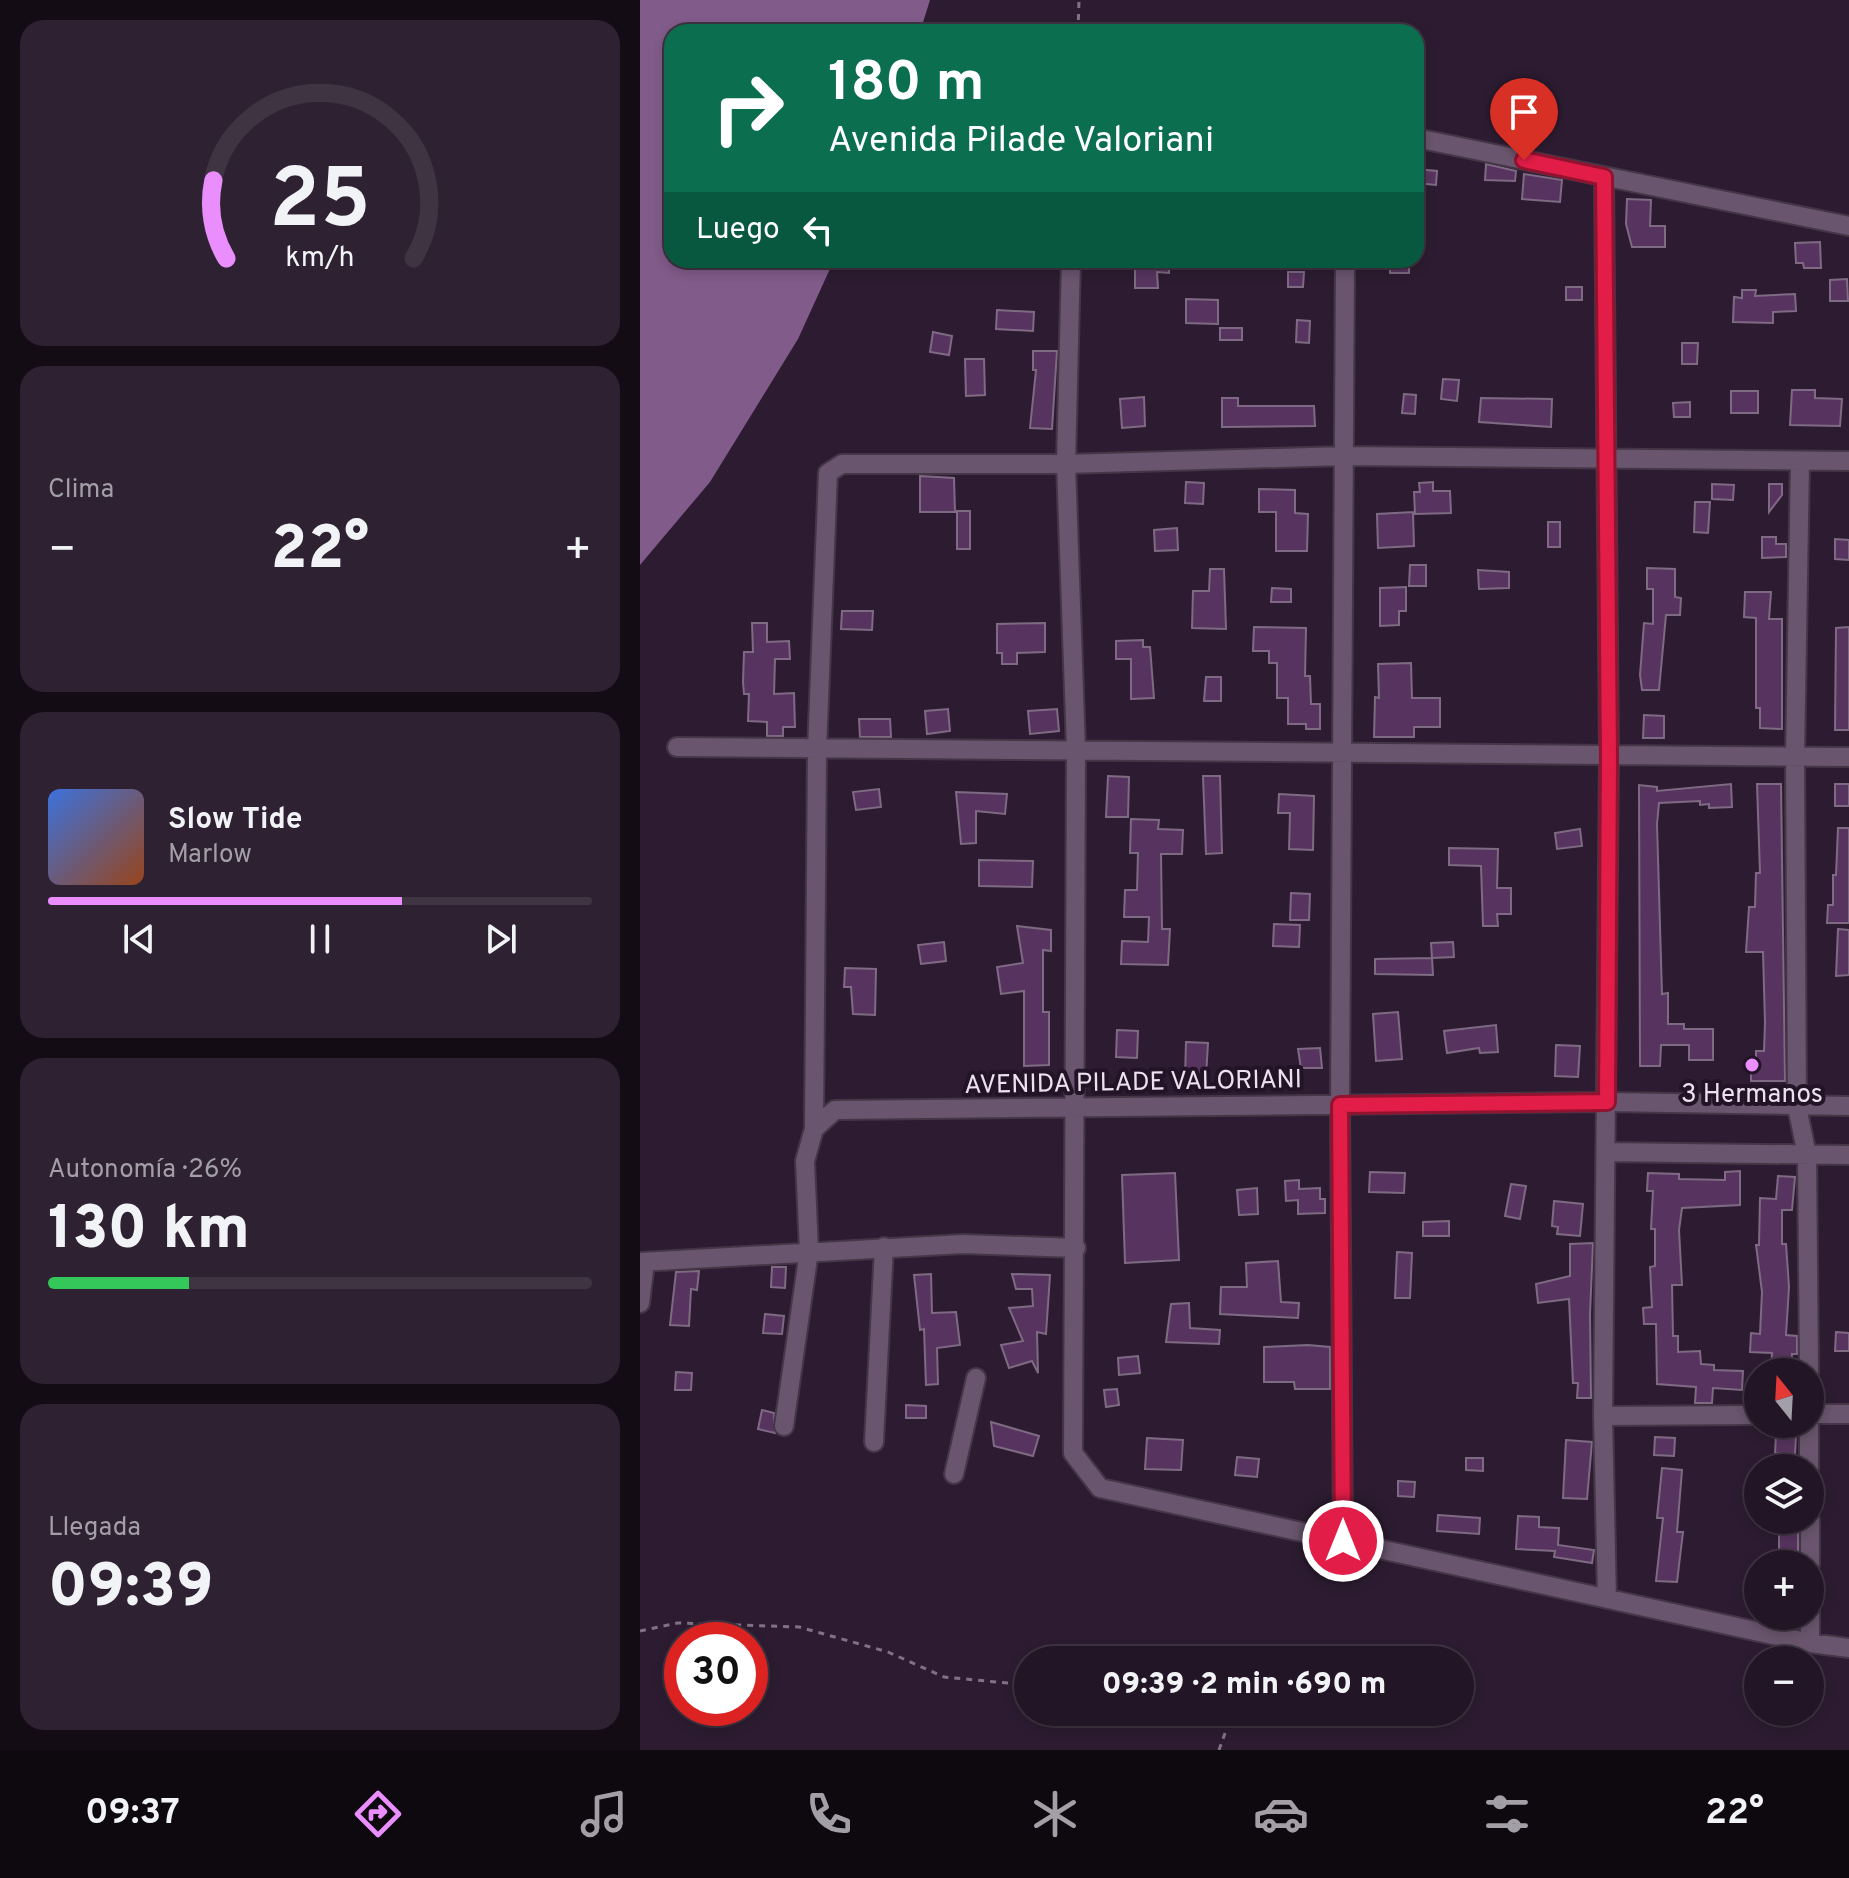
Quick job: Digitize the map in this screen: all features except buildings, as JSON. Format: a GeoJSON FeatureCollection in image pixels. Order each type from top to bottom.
{"type":"FeatureCollection","features":[{"type":"Feature","properties":{"kind":"street"},"geometry":{"type":"LineString","coordinates":[[1424,140],[1849,226]]}},
{"type":"Feature","properties":{"kind":"street"},"geometry":{"type":"LineString","coordinates":[[1604,177],[1609,756],[1603,1416],[1607,1599]]}},
{"type":"Feature","properties":{"kind":"street"},"geometry":{"type":"LineString","coordinates":[[1071,268],[1066,464],[1076,749],[1073,1453],[1100,1488],[1810,1643],[1849,1648]]}},
{"type":"Feature","properties":{"kind":"street"},"geometry":{"type":"LineString","coordinates":[[1343,1541],[1340,1105],[1345,268]]}},
{"type":"Feature","properties":{"kind":"street"},"geometry":{"type":"LineString","coordinates":[[784,1426],[809,1251],[805,1161],[814,1129],[817,750],[828,473],[842,464],[1066,464],[1344,456],[1849,461]]}},
{"type":"Feature","properties":{"kind":"street"},"geometry":{"type":"LineString","coordinates":[[1800,461],[1795,757],[1797,1107],[1807,1155],[1809,1358]]}},
{"type":"Feature","properties":{"kind":"street"},"geometry":{"type":"LineString","coordinates":[[677,747],[1849,757]]}},
{"type":"Feature","properties":{"kind":"street","name":"AVENIDA PILADE VALORIANI"},"geometry":{"type":"LineString","coordinates":[[814,1129],[835,1110],[1607,1102],[1849,1106]]}},
{"type":"Feature","properties":{"kind":"street"},"geometry":{"type":"LineString","coordinates":[[1606,1152],[1849,1155]]}},
{"type":"Feature","properties":{"kind":"street"},"geometry":{"type":"LineString","coordinates":[[640,1303],[642,1262],[963,1244],[1076,1248]]}},
{"type":"Feature","properties":{"kind":"street"},"geometry":{"type":"LineString","coordinates":[[874,1442],[884,1247]]}},
{"type":"Feature","properties":{"kind":"street"},"geometry":{"type":"LineString","coordinates":[[954,1474],[976,1378]]}},
{"type":"Feature","properties":{"kind":"street"},"geometry":{"type":"LineString","coordinates":[[1824,1414],[1849,1414]]}},
{"type":"Feature","properties":{"kind":"street"},"geometry":{"type":"LineString","coordinates":[[1603,1416],[1744,1415]]}},
{"type":"Feature","properties":{"kind":"street"},"geometry":{"type":"LineString","coordinates":[[1810,1630],[1810,1643]]}},
{"type":"Feature","properties":{"kind":"path"},"geometry":{"type":"LineString","coordinates":[[1078,24],[1079,0]]}},
{"type":"Feature","properties":{"kind":"path"},"geometry":{"type":"LineString","coordinates":[[640,1631],[678,1623],[799,1627],[888,1652],[944,1677],[1014,1684]]}},
{"type":"Feature","properties":{"kind":"path"},"geometry":{"type":"LineString","coordinates":[[1219,1750],[1228,1726]]}},
{"type":"Feature","properties":{"kind":"shaded area"},"geometry":{"type":"Polygon","coordinates":[[[640,0],[930,0],[922,24],[664,24],[664,268],[830,268],[798,339],[710,482],[640,565],[640,0]]]}},
{"type":"Feature","properties":{"kind":"place","name":"3 Hermanos"},"geometry":{"type":"Point","coordinates":[1752,1065]}},
{"type":"Feature","properties":{"kind":"route"},"geometry":{"type":"LineString","coordinates":[[1343,1541],[1340,1105],[1607,1102],[1609,756],[1604,177],[1524,160]]}}]}
